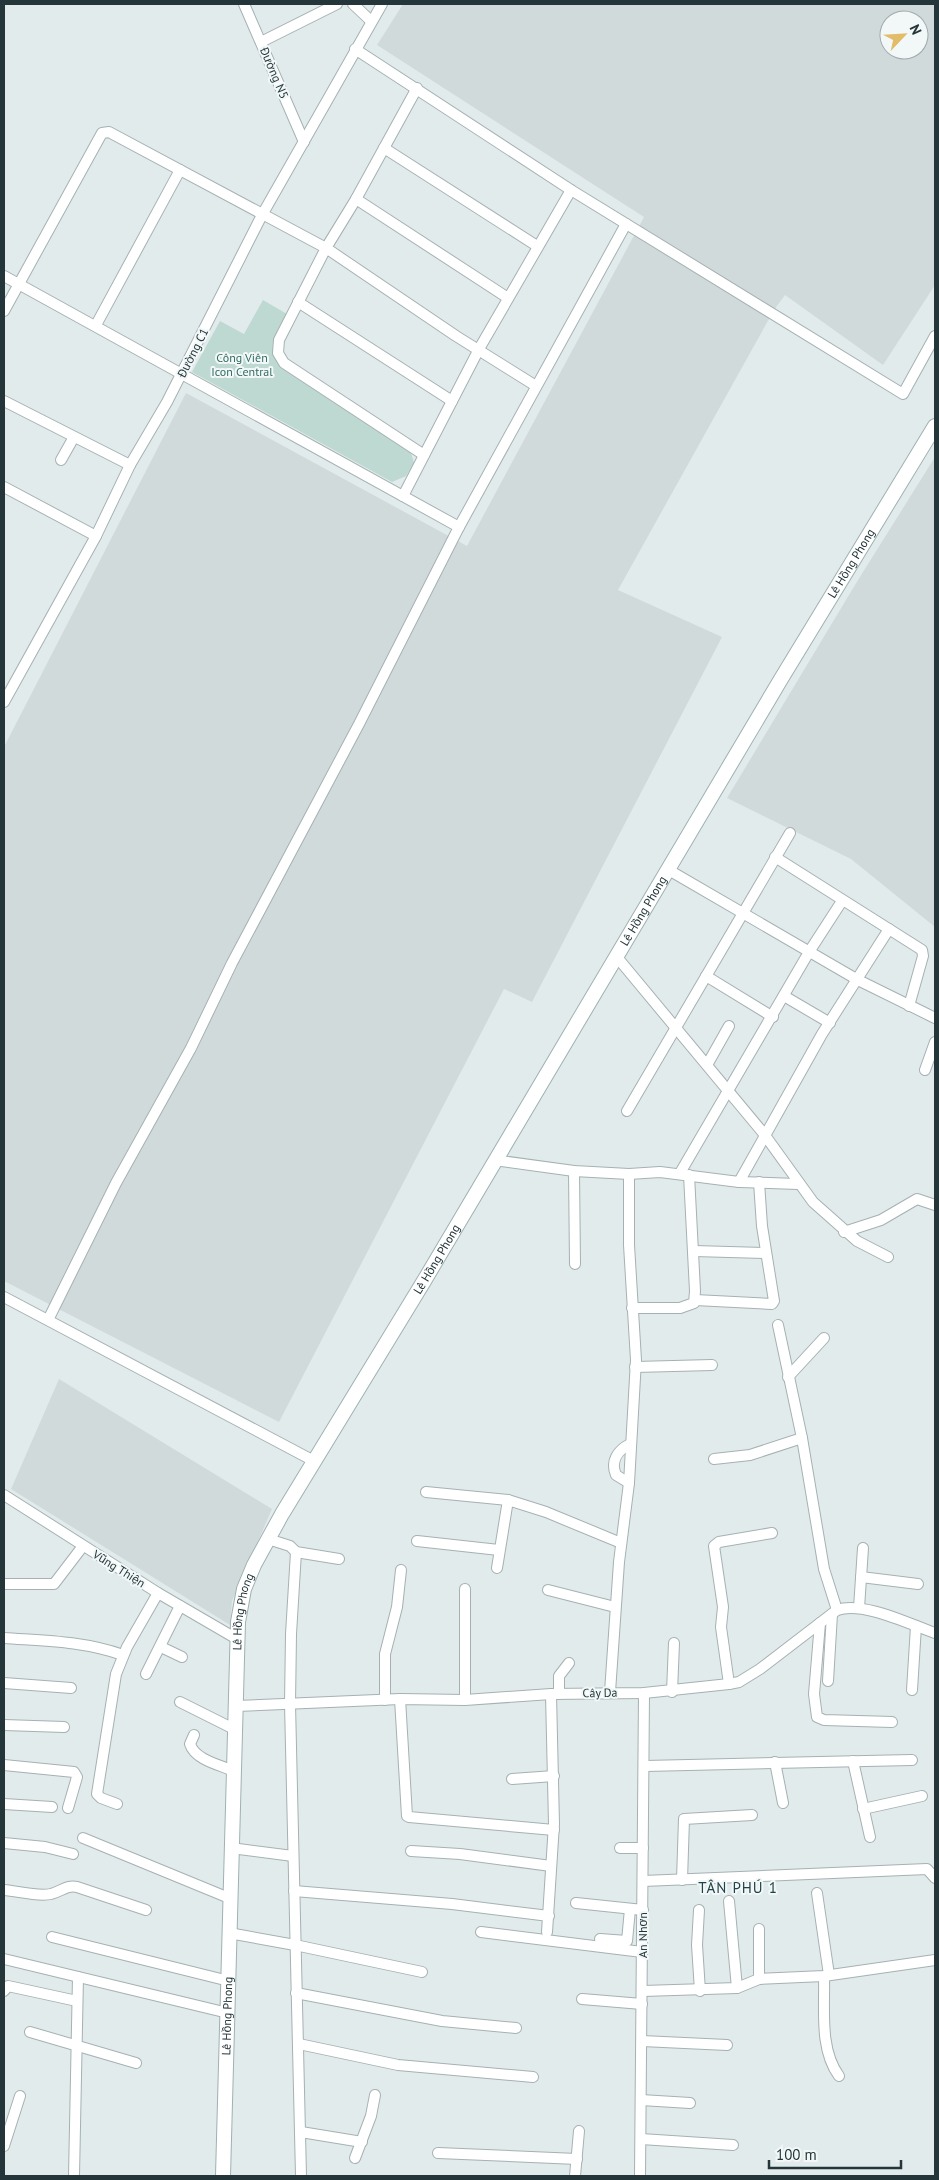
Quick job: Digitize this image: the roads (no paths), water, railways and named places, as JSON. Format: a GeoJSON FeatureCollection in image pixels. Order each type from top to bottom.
{"type":"FeatureCollection","features":[{"type":"Feature","properties":{"kind":"main road","name":"Lê Hồng Phong"},"geometry":{"type":"LineString","coordinates":[[223,2176],[237,1638],[244,1589],[268,1539],[314,1461],[424,1281],[667,869],[935,426]]}},
{"type":"Feature","properties":{"kind":"street","name":"Đường N5"},"geometry":{"type":"LineString","coordinates":[[244,4],[304,142]]}},
{"type":"Feature","properties":{"kind":"street"},"geometry":{"type":"LineString","coordinates":[[261,42],[337,4]]}},
{"type":"Feature","properties":{"kind":"street"},"geometry":{"type":"LineString","coordinates":[[353,4],[371,21]]}},
{"type":"Feature","properties":{"kind":"street","name":"Đường C1"},"geometry":{"type":"LineString","coordinates":[[4,702],[96,536],[130,466],[181,375],[262,215],[382,4]]}},
{"type":"Feature","properties":{"kind":"street"},"geometry":{"type":"LineString","coordinates":[[355,49],[571,190],[903,394],[935,336]]}},
{"type":"Feature","properties":{"kind":"street"},"geometry":{"type":"LineString","coordinates":[[417,88],[356,199],[326,248],[279,340],[278,353],[284,363],[424,455]]}},
{"type":"Feature","properties":{"kind":"street"},"geometry":{"type":"LineString","coordinates":[[4,312],[102,133],[109,132],[326,248],[456,336],[536,386]]}},
{"type":"Feature","properties":{"kind":"street"},"geometry":{"type":"LineString","coordinates":[[384,148],[537,246]]}},
{"type":"Feature","properties":{"kind":"street"},"geometry":{"type":"LineString","coordinates":[[96,325],[180,170]]}},
{"type":"Feature","properties":{"kind":"street"},"geometry":{"type":"LineString","coordinates":[[403,496],[479,349],[571,190]]}},
{"type":"Feature","properties":{"kind":"street"},"geometry":{"type":"LineString","coordinates":[[356,199],[508,298]]}},
{"type":"Feature","properties":{"kind":"street"},"geometry":{"type":"LineString","coordinates":[[48,1320],[116,1183],[190,1048],[232,963],[359,724],[459,527],[626,224]]}},
{"type":"Feature","properties":{"kind":"street"},"geometry":{"type":"LineString","coordinates":[[4,276],[96,325],[181,375],[459,527]]}},
{"type":"Feature","properties":{"kind":"street"},"geometry":{"type":"LineString","coordinates":[[298,302],[452,401]]}},
{"type":"Feature","properties":{"kind":"street"},"geometry":{"type":"LineString","coordinates":[[4,401],[130,466]]}},
{"type":"Feature","properties":{"kind":"street"},"geometry":{"type":"LineString","coordinates":[[61,460],[74,437]]}},
{"type":"Feature","properties":{"kind":"street"},"geometry":{"type":"LineString","coordinates":[[4,487],[96,536]]}},
{"type":"Feature","properties":{"kind":"street"},"geometry":{"type":"LineString","coordinates":[[627,1111],[790,833]]}},
{"type":"Feature","properties":{"kind":"street"},"geometry":{"type":"LineString","coordinates":[[775,857],[842,901],[920,947],[923,952],[909,1006]]}},
{"type":"Feature","properties":{"kind":"street"},"geometry":{"type":"LineString","coordinates":[[667,869],[858,980],[935,1018]]}},
{"type":"Feature","properties":{"kind":"street"},"geometry":{"type":"LineString","coordinates":[[632,1308],[685,1308],[691,1306],[695,1300],[694,1251],[685,1174],[729,1092],[809,952],[842,901]]}},
{"type":"Feature","properties":{"kind":"street"},"geometry":{"type":"LineString","coordinates":[[739,1182],[761,1144],[764,1134],[889,929]]}},
{"type":"Feature","properties":{"kind":"street"},"geometry":{"type":"LineString","coordinates":[[616,956],[764,1134],[798,1184],[822,1212],[857,1241],[888,1257]]}},
{"type":"Feature","properties":{"kind":"street"},"geometry":{"type":"LineString","coordinates":[[706,976],[772,1017]]}},
{"type":"Feature","properties":{"kind":"street"},"geometry":{"type":"LineString","coordinates":[[784,996],[830,1023]]}},
{"type":"Feature","properties":{"kind":"street"},"geometry":{"type":"LineString","coordinates":[[708,1065],[729,1026]]}},
{"type":"Feature","properties":{"kind":"street"},"geometry":{"type":"LineString","coordinates":[[925,1070],[935,1042]]}},
{"type":"Feature","properties":{"kind":"street"},"geometry":{"type":"LineString","coordinates":[[494,1160],[574,1170],[629,1174],[652,1172],[685,1174],[739,1182],[798,1184]]}},
{"type":"Feature","properties":{"kind":"street"},"geometry":{"type":"LineString","coordinates":[[574,1170],[575,1264]]}},
{"type":"Feature","properties":{"kind":"street"},"geometry":{"type":"LineString","coordinates":[[610,1692],[621,1543],[627,1514],[635,1367],[629,1245],[629,1174]]}},
{"type":"Feature","properties":{"kind":"street"},"geometry":{"type":"LineString","coordinates":[[695,1300],[772,1304],[775,1300],[766,1252],[759,1182]]}},
{"type":"Feature","properties":{"kind":"street"},"geometry":{"type":"LineString","coordinates":[[844,1232],[881,1220],[917,1199],[935,1205]]}},
{"type":"Feature","properties":{"kind":"street"},"geometry":{"type":"LineString","coordinates":[[694,1251],[766,1252]]}},
{"type":"Feature","properties":{"kind":"street"},"geometry":{"type":"LineString","coordinates":[[4,1297],[314,1461]]}},
{"type":"Feature","properties":{"kind":"street"},"geometry":{"type":"LineString","coordinates":[[778,1325],[802,1438],[824,1569],[834,1612],[828,1681]]}},
{"type":"Feature","properties":{"kind":"street"},"geometry":{"type":"LineString","coordinates":[[788,1377],[824,1338]]}},
{"type":"Feature","properties":{"kind":"street"},"geometry":{"type":"LineString","coordinates":[[635,1367],[712,1366]]}},
{"type":"Feature","properties":{"kind":"street"},"geometry":{"type":"LineString","coordinates":[[714,1459],[750,1455],[802,1438]]}},
{"type":"Feature","properties":{"kind":"street"},"geometry":{"type":"LineString","coordinates":[[629,1483],[616,1475],[614,1468],[618,1453],[630,1444]]}},
{"type":"Feature","properties":{"kind":"street"},"geometry":{"type":"LineString","coordinates":[[426,1492],[508,1500],[546,1512],[621,1543]]}},
{"type":"Feature","properties":{"kind":"street","name":"Vũng Thiện"},"geometry":{"type":"LineString","coordinates":[[4,1496],[158,1593],[237,1638]]}},
{"type":"Feature","properties":{"kind":"street"},"geometry":{"type":"LineString","coordinates":[[497,1568],[508,1500]]}},
{"type":"Feature","properties":{"kind":"street"},"geometry":{"type":"LineString","coordinates":[[730,1684],[721,1627],[723,1607],[714,1546],[720,1542],[772,1533]]}},
{"type":"Feature","properties":{"kind":"street"},"geometry":{"type":"LineString","coordinates":[[268,1539],[290,1546],[296,1552],[339,1559]]}},
{"type":"Feature","properties":{"kind":"street"},"geometry":{"type":"LineString","coordinates":[[416,1541],[499,1550]]}},
{"type":"Feature","properties":{"kind":"street"},"geometry":{"type":"LineString","coordinates":[[4,1584],[54,1584],[83,1546]]}},
{"type":"Feature","properties":{"kind":"street"},"geometry":{"type":"LineString","coordinates":[[859,1608],[863,1548]]}},
{"type":"Feature","properties":{"kind":"street"},"geometry":{"type":"LineString","coordinates":[[296,1552],[291,1634],[290,1704],[301,2176]]}},
{"type":"Feature","properties":{"kind":"street"},"geometry":{"type":"LineString","coordinates":[[386,1700],[385,1654],[397,1607],[402,1570]]}},
{"type":"Feature","properties":{"kind":"street"},"geometry":{"type":"LineString","coordinates":[[862,1577],[918,1584]]}},
{"type":"Feature","properties":{"kind":"street"},"geometry":{"type":"LineString","coordinates":[[464,1588],[465,1700]]}},
{"type":"Feature","properties":{"kind":"street"},"geometry":{"type":"LineString","coordinates":[[548,1590],[615,1607]]}},
{"type":"Feature","properties":{"kind":"street"},"geometry":{"type":"LineString","coordinates":[[117,1804],[101,1798],[97,1794],[112,1692],[123,1656],[158,1593]]}},
{"type":"Feature","properties":{"kind":"street"},"geometry":{"type":"LineString","coordinates":[[146,1674],[180,1606]]}},
{"type":"Feature","properties":{"kind":"street"},"geometry":{"type":"LineString","coordinates":[[834,1612],[848,1607],[859,1608],[935,1633]]}},
{"type":"Feature","properties":{"kind":"street","name":"Cây Da"},"geometry":{"type":"LineString","coordinates":[[236,1706],[386,1700],[465,1700],[610,1692],[672,1692],[730,1684],[739,1682],[760,1669],[834,1612]]}},
{"type":"Feature","properties":{"kind":"street"},"geometry":{"type":"LineString","coordinates":[[820,1623],[814,1694],[817,1716],[824,1720],[892,1722]]}},
{"type":"Feature","properties":{"kind":"street"},"geometry":{"type":"LineString","coordinates":[[912,1690],[916,1626]]}},
{"type":"Feature","properties":{"kind":"street"},"geometry":{"type":"LineString","coordinates":[[4,1638],[80,1643],[97,1646],[123,1656]]}},
{"type":"Feature","properties":{"kind":"street"},"geometry":{"type":"LineString","coordinates":[[672,1692],[674,1643]]}},
{"type":"Feature","properties":{"kind":"street"},"geometry":{"type":"LineString","coordinates":[[161,1647],[182,1657]]}},
{"type":"Feature","properties":{"kind":"street"},"geometry":{"type":"LineString","coordinates":[[548,1932],[554,1830],[555,1694],[559,1676],[569,1663]]}},
{"type":"Feature","properties":{"kind":"street"},"geometry":{"type":"LineString","coordinates":[[4,1683],[71,1688]]}},
{"type":"Feature","properties":{"kind":"street","name":"An Nhơn"},"geometry":{"type":"LineString","coordinates":[[640,2176],[645,1766],[644,1693]]}},
{"type":"Feature","properties":{"kind":"street"},"geometry":{"type":"LineString","coordinates":[[400,1700],[409,1818],[554,1830]]}},
{"type":"Feature","properties":{"kind":"street"},"geometry":{"type":"LineString","coordinates":[[180,1702],[234,1729]]}},
{"type":"Feature","properties":{"kind":"street"},"geometry":{"type":"LineString","coordinates":[[4,1725],[64,1728]]}},
{"type":"Feature","properties":{"kind":"street"},"geometry":{"type":"LineString","coordinates":[[194,1735],[190,1744],[194,1752],[209,1761],[234,1771]]}},
{"type":"Feature","properties":{"kind":"street"},"geometry":{"type":"LineString","coordinates":[[645,1766],[912,1760]]}},
{"type":"Feature","properties":{"kind":"street"},"geometry":{"type":"LineString","coordinates":[[853,1761],[870,1837]]}},
{"type":"Feature","properties":{"kind":"street"},"geometry":{"type":"LineString","coordinates":[[774,1762],[783,1803]]}},
{"type":"Feature","properties":{"kind":"street"},"geometry":{"type":"LineString","coordinates":[[4,1765],[74,1772],[77,1776],[68,1808]]}},
{"type":"Feature","properties":{"kind":"street"},"geometry":{"type":"LineString","coordinates":[[512,1779],[554,1776]]}},
{"type":"Feature","properties":{"kind":"street"},"geometry":{"type":"LineString","coordinates":[[864,1809],[922,1796]]}},
{"type":"Feature","properties":{"kind":"street"},"geometry":{"type":"LineString","coordinates":[[4,1804],[52,1807]]}},
{"type":"Feature","properties":{"kind":"street"},"geometry":{"type":"LineString","coordinates":[[682,1880],[684,1820],[752,1815]]}},
{"type":"Feature","properties":{"kind":"street"},"geometry":{"type":"LineString","coordinates":[[84,1838],[229,1898]]}},
{"type":"Feature","properties":{"kind":"street"},"geometry":{"type":"LineString","coordinates":[[4,1843],[45,1847],[73,1854]]}},
{"type":"Feature","properties":{"kind":"street"},"geometry":{"type":"LineString","coordinates":[[231,1848],[293,1856]]}},
{"type":"Feature","properties":{"kind":"street"},"geometry":{"type":"LineString","coordinates":[[620,1848],[643,1848]]}},
{"type":"Feature","properties":{"kind":"street"},"geometry":{"type":"LineString","coordinates":[[411,1851],[460,1854],[551,1866]]}},
{"type":"Feature","properties":{"kind":"street"},"geometry":{"type":"LineString","coordinates":[[643,1881],[927,1869],[935,1878]]}},
{"type":"Feature","properties":{"kind":"street"},"geometry":{"type":"LineString","coordinates":[[4,1890],[52,1894],[69,1886],[77,1887],[146,1910]]}},
{"type":"Feature","properties":{"kind":"street"},"geometry":{"type":"LineString","coordinates":[[294,1891],[452,1904],[549,1916]]}},
{"type":"Feature","properties":{"kind":"street"},"geometry":{"type":"LineString","coordinates":[[817,1893],[826,1976],[825,2038],[833,2068],[839,2076]]}},
{"type":"Feature","properties":{"kind":"street"},"geometry":{"type":"LineString","coordinates":[[729,1901],[737,1988]]}},
{"type":"Feature","properties":{"kind":"street"},"geometry":{"type":"LineString","coordinates":[[576,1903],[643,1910]]}},
{"type":"Feature","properties":{"kind":"street"},"geometry":{"type":"LineString","coordinates":[[600,1939],[627,1941],[630,1909]]}},
{"type":"Feature","properties":{"kind":"street"},"geometry":{"type":"LineString","coordinates":[[699,1910],[697,1946],[700,1991]]}},
{"type":"Feature","properties":{"kind":"street"},"geometry":{"type":"LineString","coordinates":[[758,1929],[759,1979]]}},
{"type":"Feature","properties":{"kind":"street"},"geometry":{"type":"LineString","coordinates":[[481,1932],[642,1952]]}},
{"type":"Feature","properties":{"kind":"street"},"geometry":{"type":"LineString","coordinates":[[229,1934],[295,1945],[422,1972]]}},
{"type":"Feature","properties":{"kind":"street"},"geometry":{"type":"LineString","coordinates":[[52,1937],[229,1980]]}},
{"type":"Feature","properties":{"kind":"street"},"geometry":{"type":"LineString","coordinates":[[4,1959],[228,2012]]}},
{"type":"Feature","properties":{"kind":"street"},"geometry":{"type":"LineString","coordinates":[[643,1991],[700,1991],[737,1988],[759,1979],[826,1976],[935,1960]]}},
{"type":"Feature","properties":{"kind":"street"},"geometry":{"type":"LineString","coordinates":[[74,2176],[78,1977]]}},
{"type":"Feature","properties":{"kind":"street"},"geometry":{"type":"LineString","coordinates":[[4,1991],[8,1986],[77,2001]]}},
{"type":"Feature","properties":{"kind":"street"},"geometry":{"type":"LineString","coordinates":[[296,1993],[442,2021],[516,2028]]}},
{"type":"Feature","properties":{"kind":"street"},"geometry":{"type":"LineString","coordinates":[[582,1998],[642,2004]]}},
{"type":"Feature","properties":{"kind":"street"},"geometry":{"type":"LineString","coordinates":[[30,2032],[61,2042],[77,2044],[136,2063]]}},
{"type":"Feature","properties":{"kind":"street"},"geometry":{"type":"LineString","coordinates":[[642,2041],[727,2045]]}},
{"type":"Feature","properties":{"kind":"street"},"geometry":{"type":"LineString","coordinates":[[299,2044],[398,2066],[533,2077]]}},
{"type":"Feature","properties":{"kind":"street"},"geometry":{"type":"LineString","coordinates":[[356,2158],[375,2095]]}},
{"type":"Feature","properties":{"kind":"street"},"geometry":{"type":"LineString","coordinates":[[4,2146],[20,2096]]}},
{"type":"Feature","properties":{"kind":"street"},"geometry":{"type":"LineString","coordinates":[[641,2100],[690,2103]]}},
{"type":"Feature","properties":{"kind":"street"},"geometry":{"type":"LineString","coordinates":[[575,2176],[579,2131]]}},
{"type":"Feature","properties":{"kind":"street"},"geometry":{"type":"LineString","coordinates":[[301,2132],[362,2142]]}},
{"type":"Feature","properties":{"kind":"street"},"geometry":{"type":"LineString","coordinates":[[641,2139],[733,2145]]}},
{"type":"Feature","properties":{"kind":"street"},"geometry":{"type":"LineString","coordinates":[[438,2153],[576,2160]]}},
{"type":"Feature","properties":{"kind":"district","name":"TÂN PHÚ 1"},"geometry":{"type":"Point","coordinates":[738,1888]}},
{"type":"Feature","properties":{"kind":"park label","name":"Công Viên Icon Central"},"geometry":{"type":"Point","coordinates":[242,365]}}]}
